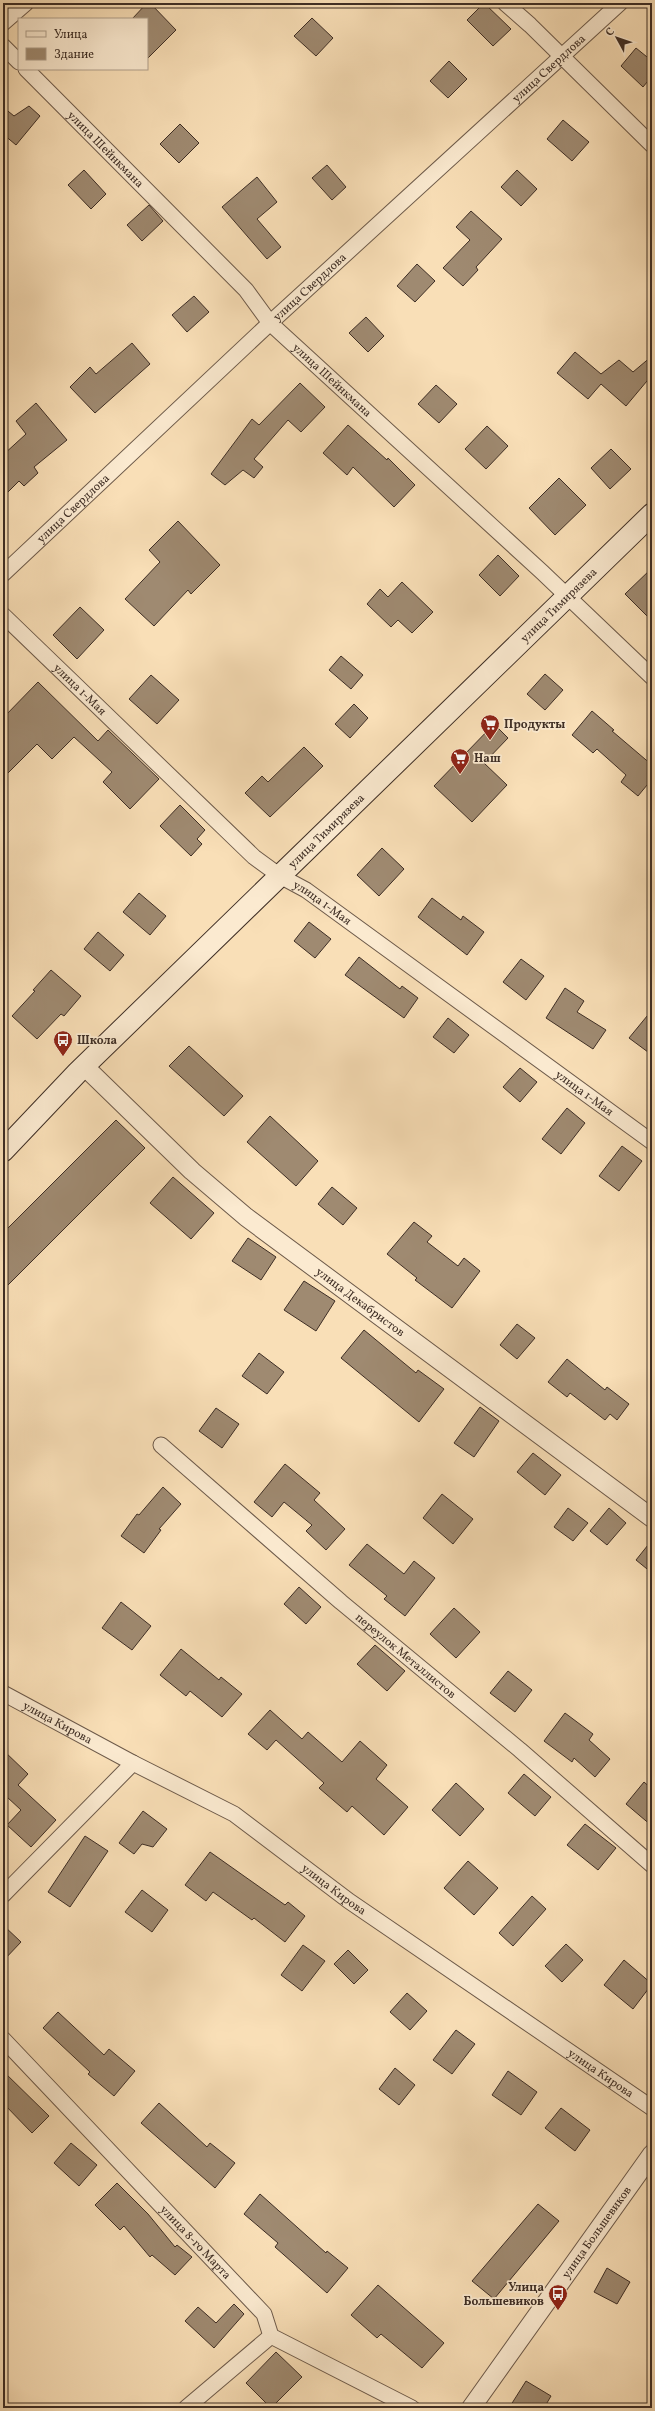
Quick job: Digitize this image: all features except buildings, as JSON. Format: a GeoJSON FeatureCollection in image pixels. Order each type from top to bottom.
{"type":"FeatureCollection","features":[{"type":"Feature","properties":{"kind":"main road","name":"улица Тимирязева"},"geometry":{"type":"LineString","coordinates":[[3,1151],[84,1066],[652,514]]}},
{"type":"Feature","properties":{"kind":"street"},"geometry":{"type":"LineString","coordinates":[[3,23],[26,3]]}},
{"type":"Feature","properties":{"kind":"street"},"geometry":{"type":"LineString","coordinates":[[505,3],[562,56],[652,145]]}},
{"type":"Feature","properties":{"kind":"street","name":"улица Свердлова"},"geometry":{"type":"LineString","coordinates":[[3,574],[270,323],[620,3]]}},
{"type":"Feature","properties":{"kind":"street"},"geometry":{"type":"LineString","coordinates":[[3,46],[18,61]]}},
{"type":"Feature","properties":{"kind":"street","name":"улица Шейнкмана"},"geometry":{"type":"LineString","coordinates":[[27,70],[246,290],[270,323],[568,596],[652,677]]}},
{"type":"Feature","properties":{"kind":"street","name":"улица 1-Мая"},"geometry":{"type":"LineString","coordinates":[[3,615],[254,857],[280,876],[306,890],[652,1142]]}},
{"type":"Feature","properties":{"kind":"street","name":"улица Декабристов"},"geometry":{"type":"LineString","coordinates":[[84,1066],[192,1171],[246,1217],[652,1518]]}},
{"type":"Feature","properties":{"kind":"street","name":"переулок Металлистов"},"geometry":{"type":"LineString","coordinates":[[161,1445],[341,1602],[520,1750],[652,1865]]}},
{"type":"Feature","properties":{"kind":"street","name":"улица Кирова"},"geometry":{"type":"LineString","coordinates":[[3,1693],[133,1763],[234,1814],[349,1901],[652,2108]]}},
{"type":"Feature","properties":{"kind":"street"},"geometry":{"type":"LineString","coordinates":[[3,1895],[133,1763]]}},
{"type":"Feature","properties":{"kind":"street","name":"улица 8-го Марта"},"geometry":{"type":"LineString","coordinates":[[3,2039],[264,2314],[271,2336]]}},
{"type":"Feature","properties":{"kind":"street","name":"улица Большевиков"},"geometry":{"type":"LineString","coordinates":[[471,2408],[652,2154]]}},
{"type":"Feature","properties":{"kind":"street"},"geometry":{"type":"LineString","coordinates":[[186,2408],[271,2336],[412,2408]]}},
{"type":"Feature","properties":{"kind":"place","name":"Продукты"},"geometry":{"type":"Point","coordinates":[490,741]}},
{"type":"Feature","properties":{"kind":"place","name":"Наш"},"geometry":{"type":"Point","coordinates":[460,775]}},
{"type":"Feature","properties":{"kind":"place","name":"Школа"},"geometry":{"type":"Point","coordinates":[63,1057]}},
{"type":"Feature","properties":{"kind":"place","name":"Улица Большевиков"},"geometry":{"type":"Point","coordinates":[558,2311]}}]}
